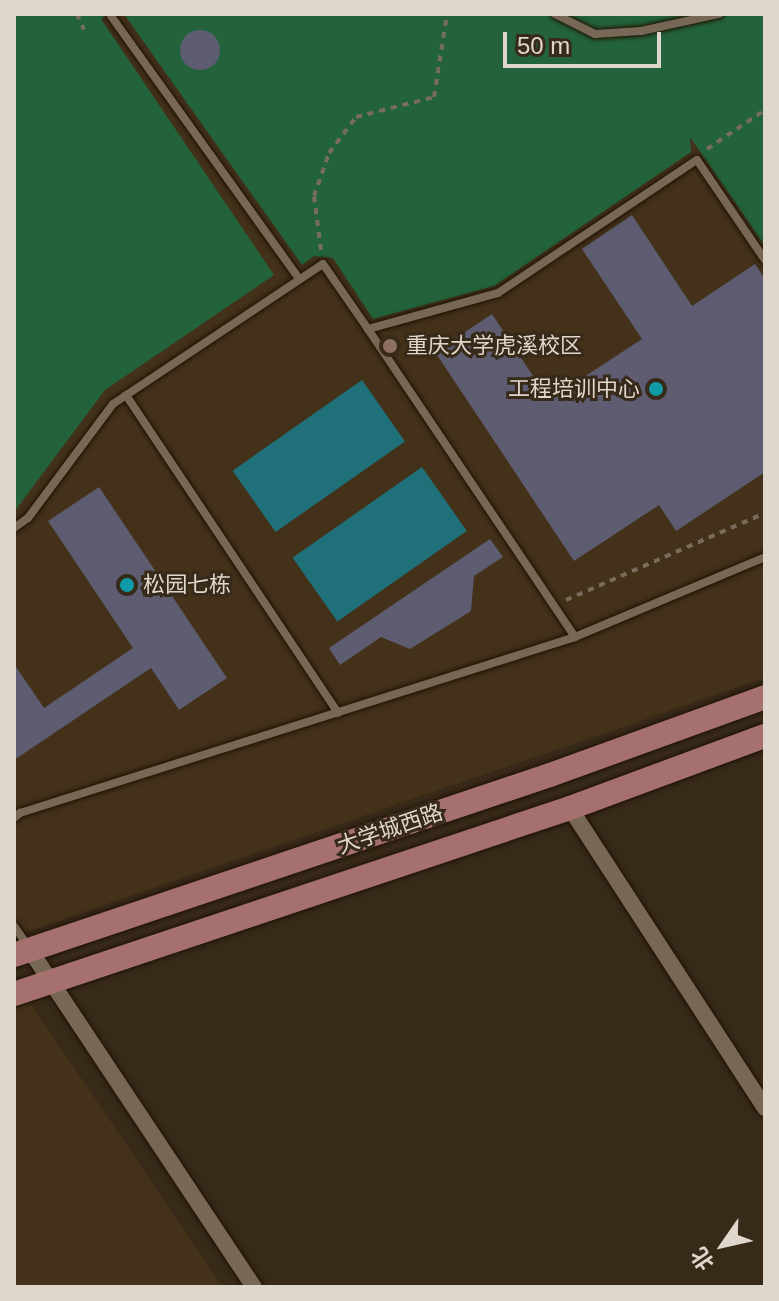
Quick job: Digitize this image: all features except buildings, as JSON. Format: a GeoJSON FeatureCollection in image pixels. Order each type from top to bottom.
{"type":"FeatureCollection","features":[{"type":"Feature","properties":{"kind":"main road","name":"大学城西路"},"geometry":{"type":"LineString","coordinates":[[22,952],[550,775],[765,697]]}},
{"type":"Feature","properties":{"kind":"main road","name":"大学城西路"},"geometry":{"type":"LineString","coordinates":[[14,994],[570,808],[765,736]]}},
{"type":"Feature","properties":{"kind":"street"},"geometry":{"type":"LineString","coordinates":[[570,808],[765,1108]]}},
{"type":"Feature","properties":{"kind":"street"},"geometry":{"type":"LineString","coordinates":[[22,952],[51,981],[254,1287]]}},
{"type":"Feature","properties":{"kind":"lane"},"geometry":{"type":"LineString","coordinates":[[555,14],[595,34],[641,31],[719,14]]}},
{"type":"Feature","properties":{"kind":"lane"},"geometry":{"type":"LineString","coordinates":[[111,16],[299,279]]}},
{"type":"Feature","properties":{"kind":"lane"},"geometry":{"type":"LineString","coordinates":[[368,329],[498,293],[697,160],[765,260]]}},
{"type":"Feature","properties":{"kind":"lane"},"geometry":{"type":"LineString","coordinates":[[14,528],[28,518],[113,404],[323,264],[575,637]]}},
{"type":"Feature","properties":{"kind":"lane"},"geometry":{"type":"LineString","coordinates":[[126,395],[338,713]]}},
{"type":"Feature","properties":{"kind":"lane"},"geometry":{"type":"LineString","coordinates":[[14,818],[575,637],[765,557]]}},
{"type":"Feature","properties":{"kind":"lane"},"geometry":{"type":"LineString","coordinates":[[14,926],[22,952]]}},
{"type":"Feature","properties":{"kind":"path"},"geometry":{"type":"LineString","coordinates":[[77,14],[84,30]]}},
{"type":"Feature","properties":{"kind":"path"},"geometry":{"type":"LineString","coordinates":[[323,264],[314,196],[329,153],[356,117],[434,97],[447,14]]}},
{"type":"Feature","properties":{"kind":"path"},"geometry":{"type":"LineString","coordinates":[[697,160],[716,141],[765,110]]}},
{"type":"Feature","properties":{"kind":"path"},"geometry":{"type":"LineString","coordinates":[[553,605],[765,513]]}},
{"type":"Feature","properties":{"kind":"shaded area","name":"重庆大学虎溪校区"},"geometry":{"type":"Polygon","coordinates":[[[14,14],[765,14],[765,678],[14,936],[14,14]]]}},
{"type":"Feature","properties":{"kind":"shaded area"},"geometry":{"type":"Polygon","coordinates":[[[14,979],[223,1287],[14,1287],[14,979]]]}},
{"type":"Feature","properties":{"kind":"green space"},"geometry":{"type":"Polygon","coordinates":[[[14,14],[108,14],[101,19],[274,275],[105,390],[14,512],[14,14]]]}},
{"type":"Feature","properties":{"kind":"green space"},"geometry":{"type":"Polygon","coordinates":[[[124,14],[765,14],[765,246],[690,137],[691,152],[494,286],[373,319],[333,258],[314,256],[302,265],[124,14]]]}},
{"type":"Feature","properties":{"kind":"water"},"geometry":{"type":"Polygon","coordinates":[[[362,380],[405,441],[276,532],[233,471],[362,380]]]}},
{"type":"Feature","properties":{"kind":"water"},"geometry":{"type":"Polygon","coordinates":[[[422,467],[467,531],[337,622],[293,558],[422,467]]]}},
{"type":"Feature","properties":{"kind":"place","name":"重庆大学虎溪校区"},"geometry":{"type":"Point","coordinates":[390,346]}},
{"type":"Feature","properties":{"kind":"place","name":"工程培训中心"},"geometry":{"type":"Point","coordinates":[656,389]}},
{"type":"Feature","properties":{"kind":"place","name":"松园七栋"},"geometry":{"type":"Point","coordinates":[127,585]}}]}
